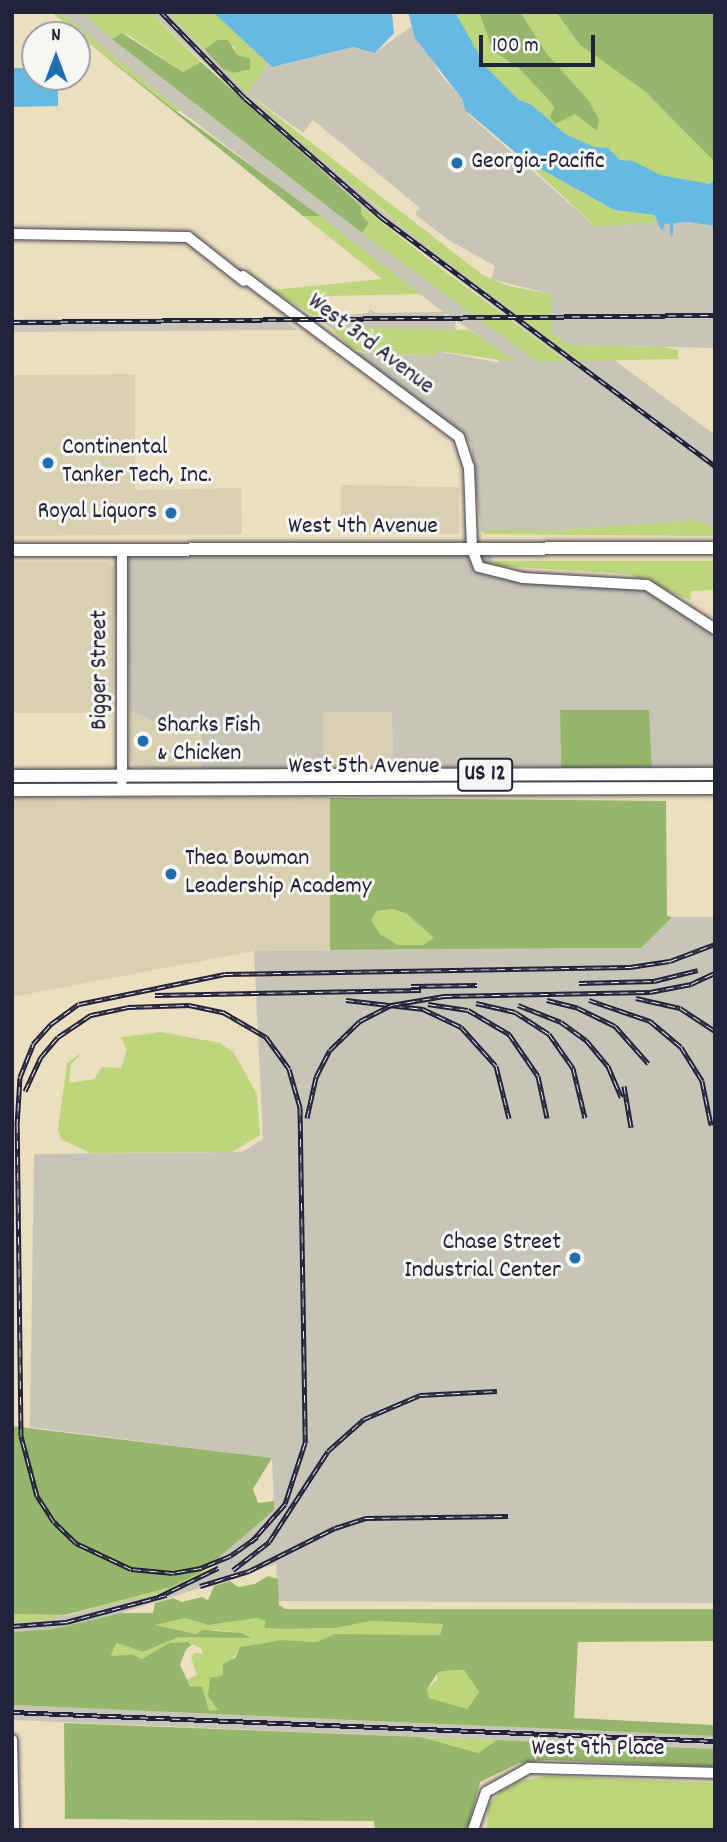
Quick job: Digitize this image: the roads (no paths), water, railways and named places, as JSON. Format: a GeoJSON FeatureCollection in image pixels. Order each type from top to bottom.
{"type":"FeatureCollection","features":[{"type":"Feature","properties":{"kind":"main road","name":"West 4th Avenue"},"geometry":{"type":"LineString","coordinates":[[12,550],[715,548]]}},
{"type":"Feature","properties":{"kind":"main road","name":"West 5th Avenue"},"geometry":{"type":"LineString","coordinates":[[12,790],[122,783],[715,774]]}},
{"type":"Feature","properties":{"kind":"main road"},"geometry":{"type":"LineString","coordinates":[[556,775],[556,789]]}},
{"type":"Feature","properties":{"kind":"main road","name":"West 5th Avenue"},"geometry":{"type":"LineString","coordinates":[[12,776],[122,783]]}},
{"type":"Feature","properties":{"kind":"main road","name":"West 5th Avenue"},"geometry":{"type":"LineString","coordinates":[[255,782],[556,789],[715,788]]}},
{"type":"Feature","properties":{"kind":"street","name":"West 3rd Avenue"},"geometry":{"type":"LineString","coordinates":[[12,234],[188,237],[458,437],[470,476],[472,549]]}},
{"type":"Feature","properties":{"kind":"street"},"geometry":{"type":"LineString","coordinates":[[472,549],[476,564],[487,572],[647,585],[715,629]]}},
{"type":"Feature","properties":{"kind":"street","name":"Bigger Street"},"geometry":{"type":"LineString","coordinates":[[122,550],[122,783]]}},
{"type":"Feature","properties":{"kind":"street"},"geometry":{"type":"LineString","coordinates":[[12,1740],[14,1830]]}},
{"type":"Feature","properties":{"kind":"street","name":"West 9th Place"},"geometry":{"type":"LineString","coordinates":[[474,1827],[481,1798],[492,1786],[529,1768],[715,1773]]}},
{"type":"Feature","properties":{"kind":"water"},"geometry":{"type":"Polygon","coordinates":[[[213,12],[392,12],[394,33],[375,53],[353,47],[272,67],[213,12]]]}},
{"type":"Feature","properties":{"kind":"water"},"geometry":{"type":"Polygon","coordinates":[[[408,12],[455,12],[486,67],[519,100],[532,105],[565,134],[594,147],[608,148],[620,160],[633,161],[660,175],[710,184],[715,180],[715,226],[687,222],[665,224],[662,231],[654,215],[614,210],[523,159],[465,110],[463,100],[415,38],[408,12]]]}},
{"type":"Feature","properties":{"kind":"water"},"geometry":{"type":"Polygon","coordinates":[[[12,68],[21,68],[21,91],[58,91],[58,106],[12,107],[12,68]]]}},
{"type":"Feature","properties":{"kind":"waterway"},"geometry":{"type":"LineString","coordinates":[[671,224],[671,234]]}},
{"type":"Feature","properties":{"kind":"railway"},"geometry":{"type":"LineString","coordinates":[[161,12],[245,98],[381,217],[715,466]]}},
{"type":"Feature","properties":{"kind":"railway"},"geometry":{"type":"LineString","coordinates":[[12,322],[715,315]]}},
{"type":"Feature","properties":{"kind":"railway"},"geometry":{"type":"LineString","coordinates":[[257,1537],[230,1556],[201,1568],[173,1573],[131,1569],[76,1543],[54,1522],[37,1496],[21,1436],[17,1126],[20,1077],[33,1044],[51,1024],[79,1004],[225,974],[630,967],[670,961],[715,944]]}},
{"type":"Feature","properties":{"kind":"railway"},"geometry":{"type":"LineString","coordinates":[[579,983],[654,981],[698,970]]}},
{"type":"Feature","properties":{"kind":"railway"},"geometry":{"type":"LineString","coordinates":[[307,1118],[316,1077],[330,1050],[360,1021],[391,1005],[444,996],[650,992],[691,984],[715,973]]}},
{"type":"Feature","properties":{"kind":"railway"},"geometry":{"type":"LineString","coordinates":[[411,986],[477,985]]}},
{"type":"Feature","properties":{"kind":"railway"},"geometry":{"type":"LineString","coordinates":[[155,995],[421,990]]}},
{"type":"Feature","properties":{"kind":"railway"},"geometry":{"type":"LineString","coordinates":[[636,998],[680,1008],[715,1031]]}},
{"type":"Feature","properties":{"kind":"railway"},"geometry":{"type":"LineString","coordinates":[[346,1000],[423,1009],[461,1027],[496,1066],[509,1118]]}},
{"type":"Feature","properties":{"kind":"railway"},"geometry":{"type":"LineString","coordinates":[[547,1000],[578,1008],[615,1026],[648,1063]]}},
{"type":"Feature","properties":{"kind":"railway"},"geometry":{"type":"LineString","coordinates":[[589,1000],[650,1021],[681,1047],[702,1081],[711,1125]]}},
{"type":"Feature","properties":{"kind":"railway"},"geometry":{"type":"LineString","coordinates":[[476,1003],[515,1012],[549,1034],[573,1068],[585,1118]]}},
{"type":"Feature","properties":{"kind":"railway"},"geometry":{"type":"LineString","coordinates":[[428,1004],[468,1010],[509,1034],[538,1076],[547,1118]]}},
{"type":"Feature","properties":{"kind":"railway"},"geometry":{"type":"LineString","coordinates":[[25,1091],[41,1057],[58,1037],[91,1015],[128,1007],[189,1005],[223,1012],[266,1037],[289,1069],[300,1107],[305,1443],[285,1504],[251,1542]]}},
{"type":"Feature","properties":{"kind":"railway"},"geometry":{"type":"LineString","coordinates":[[518,1005],[561,1022],[586,1040],[608,1066],[621,1097]]}},
{"type":"Feature","properties":{"kind":"railway"},"geometry":{"type":"LineString","coordinates":[[624,1086],[631,1127]]}},
{"type":"Feature","properties":{"kind":"railway"},"geometry":{"type":"LineString","coordinates":[[233,1570],[269,1542],[328,1451],[364,1419],[420,1395],[497,1391]]}},
{"type":"Feature","properties":{"kind":"railway"},"geometry":{"type":"LineString","coordinates":[[200,1586],[249,1571],[335,1528],[366,1518],[508,1516]]}},
{"type":"Feature","properties":{"kind":"railway"},"geometry":{"type":"LineString","coordinates":[[158,1597],[218,1568]]}},
{"type":"Feature","properties":{"kind":"railway"},"geometry":{"type":"LineString","coordinates":[[12,1626],[66,1622],[166,1595]]}},
{"type":"Feature","properties":{"kind":"railway"},"geometry":{"type":"LineString","coordinates":[[12,1712],[715,1741]]}},
{"type":"Feature","properties":{"kind":"place","name":"Georgia-Pacific"},"geometry":{"type":"Point","coordinates":[457,163]}},
{"type":"Feature","properties":{"kind":"place","name":"Continental Tanker Tech, Inc."},"geometry":{"type":"Point","coordinates":[48,463]}},
{"type":"Feature","properties":{"kind":"place","name":"Royal Liquors"},"geometry":{"type":"Point","coordinates":[171,513]}},
{"type":"Feature","properties":{"kind":"place","name":"Sharks Fish & Chicken"},"geometry":{"type":"Point","coordinates":[143,741]}},
{"type":"Feature","properties":{"kind":"place","name":"Thea Bowman Leadership Academy"},"geometry":{"type":"Point","coordinates":[171,874]}},
{"type":"Feature","properties":{"kind":"place","name":"Chase Street Industrial Center"},"geometry":{"type":"Point","coordinates":[575,1258]}}]}
